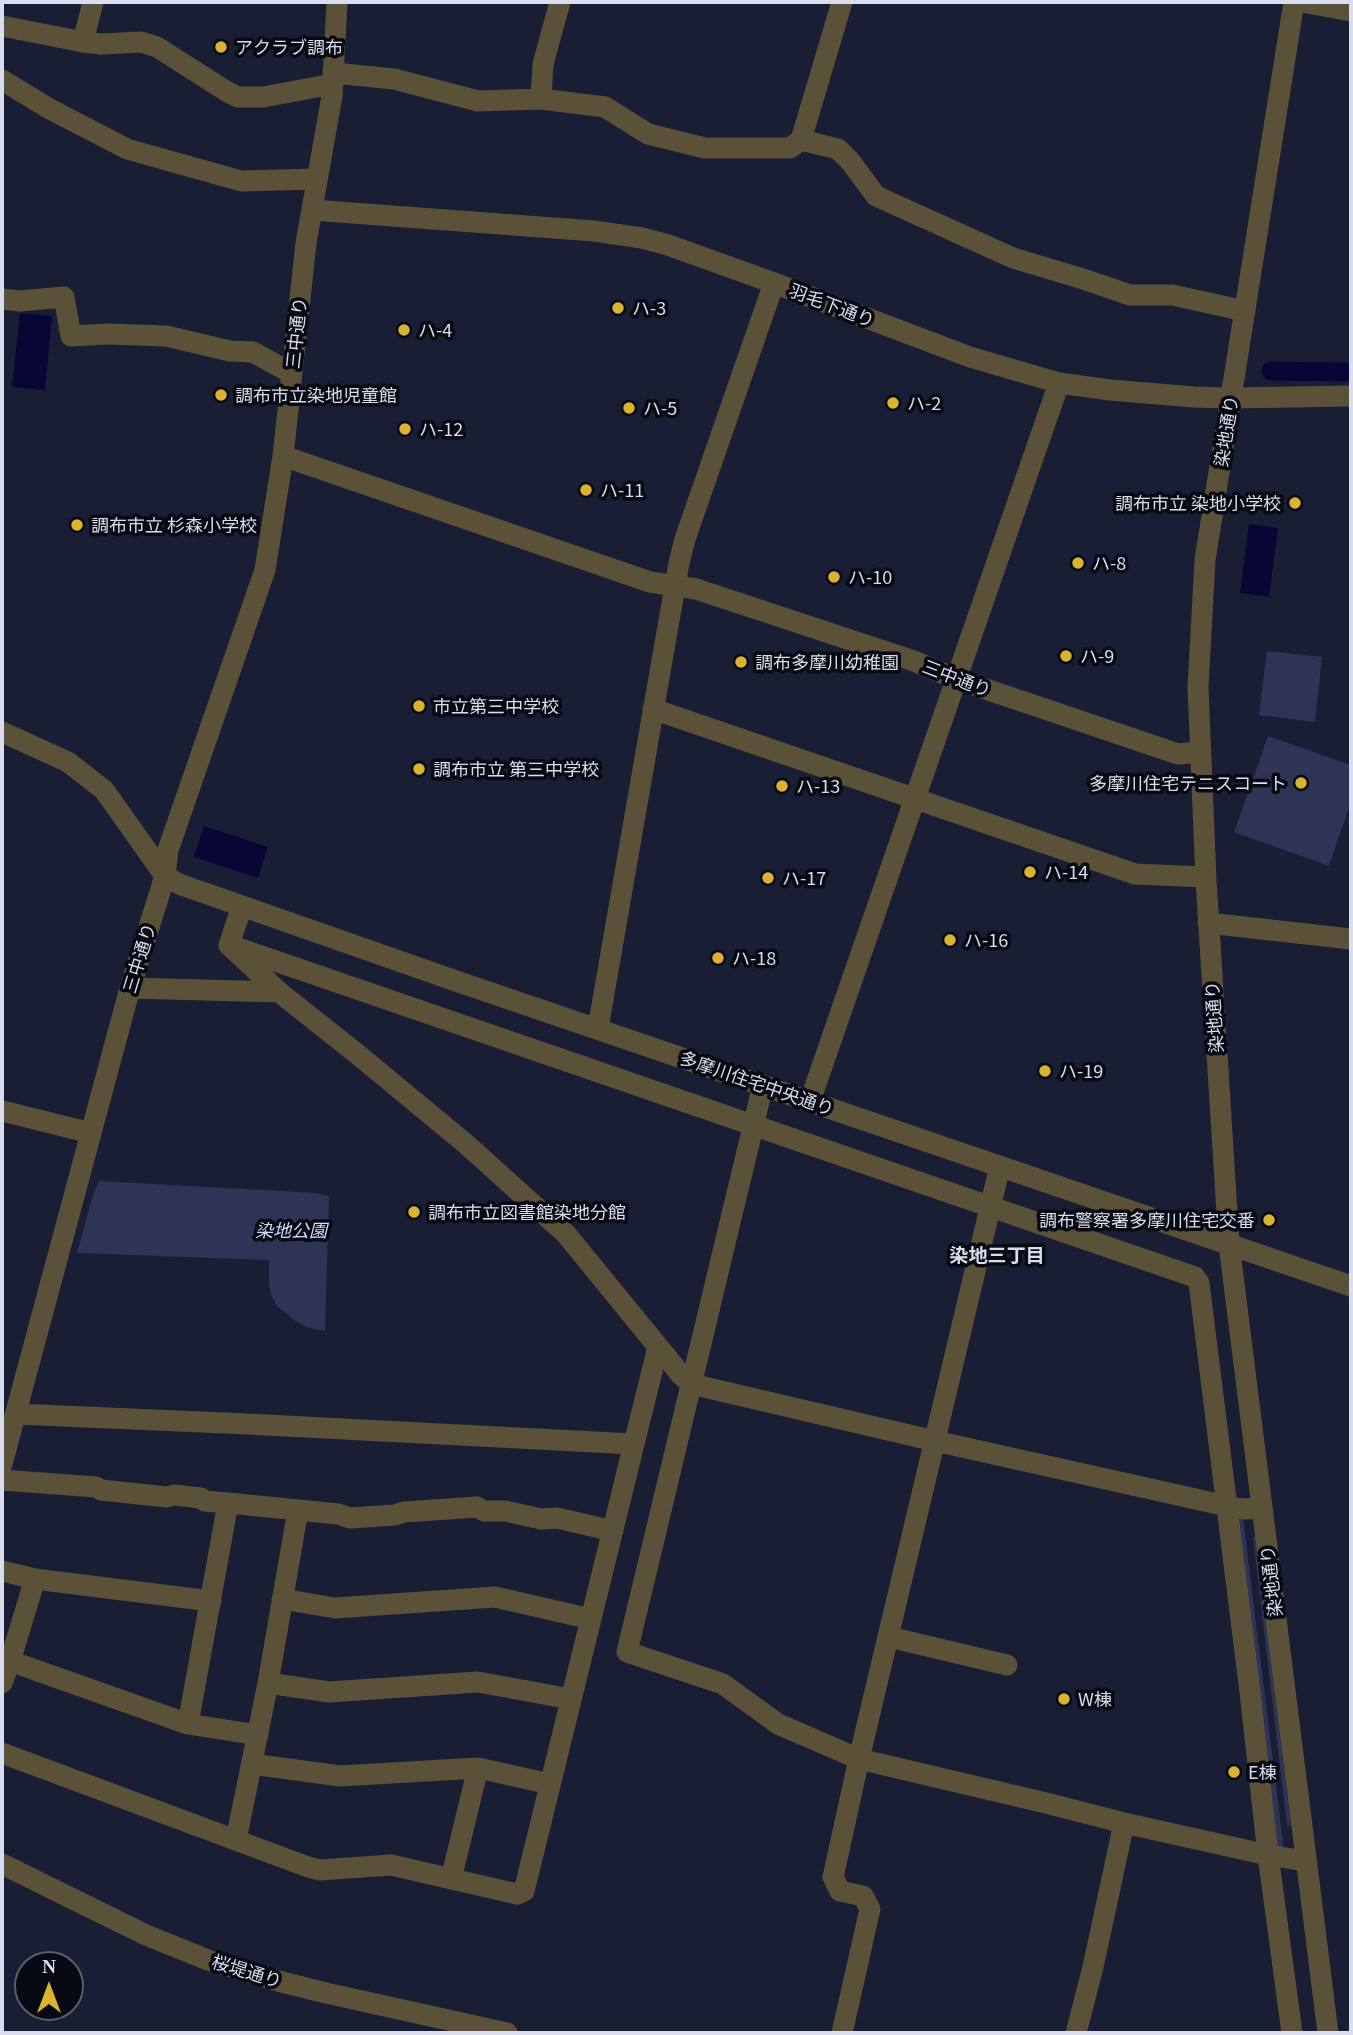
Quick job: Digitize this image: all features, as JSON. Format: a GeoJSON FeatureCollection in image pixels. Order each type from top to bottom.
{"type":"FeatureCollection","features":[{"type":"Feature","properties":{"kind":"street"},"geometry":{"type":"LineString","coordinates":[[83,42],[93,2]]}},
{"type":"Feature","properties":{"kind":"street","name":"三中通り"},"geometry":{"type":"LineString","coordinates":[[2,1464],[130,988],[165,876],[168,850],[265,570],[283,456],[306,243],[333,79],[337,2]]}},
{"type":"Feature","properties":{"kind":"street"},"geometry":{"type":"LineString","coordinates":[[541,99],[543,64],[559,2]]}},
{"type":"Feature","properties":{"kind":"street"},"geometry":{"type":"LineString","coordinates":[[2,26],[83,42],[141,43],[157,47],[238,97],[264,97],[333,79],[394,79],[478,100],[541,99],[605,107],[648,134],[705,148],[790,148],[801,140],[842,2]]}},
{"type":"Feature","properties":{"kind":"street","name":"染地通り"},"geometry":{"type":"LineString","coordinates":[[1294,2],[1205,561],[1198,687],[1208,923],[1229,1244],[1328,2033]]}},
{"type":"Feature","properties":{"kind":"street"},"geometry":{"type":"LineString","coordinates":[[1302,2],[1351,12]]}},
{"type":"Feature","properties":{"kind":"street"},"geometry":{"type":"LineString","coordinates":[[2,79],[48,108],[127,149],[241,181],[316,179]]}},
{"type":"Feature","properties":{"kind":"street"},"geometry":{"type":"LineString","coordinates":[[801,140],[838,149],[876,196],[1013,258],[1130,295],[1172,295],[1245,311]]}},
{"type":"Feature","properties":{"kind":"street","name":"羽毛下通り"},"geometry":{"type":"LineString","coordinates":[[312,210],[618,234],[668,245],[970,357],[1059,383],[1110,390],[1231,398],[1351,396]]}},
{"type":"Feature","properties":{"kind":"street"},"geometry":{"type":"LineString","coordinates":[[598,1028],[674,587],[685,539],[774,283]]}},
{"type":"Feature","properties":{"kind":"street"},"geometry":{"type":"LineString","coordinates":[[2,299],[20,301],[64,297],[71,336],[166,336],[230,351],[253,352],[291,373]]}},
{"type":"Feature","properties":{"kind":"street"},"geometry":{"type":"LineString","coordinates":[[810,1101],[1059,383]]}},
{"type":"Feature","properties":{"kind":"street","name":"三中通り"},"geometry":{"type":"LineString","coordinates":[[283,456],[636,577],[674,587],[696,589],[914,661],[956,679],[1178,754],[1200,752]]}},
{"type":"Feature","properties":{"kind":"street"},"geometry":{"type":"LineString","coordinates":[[653,709],[1135,874],[1206,877]]}},
{"type":"Feature","properties":{"kind":"street"},"geometry":{"type":"LineString","coordinates":[[2,732],[68,762],[104,790],[165,876]]}},
{"type":"Feature","properties":{"kind":"street","name":"多摩川住宅中央通り"},"geometry":{"type":"LineString","coordinates":[[165,876],[179,884],[445,977],[1351,1286]]}},
{"type":"Feature","properties":{"kind":"street"},"geometry":{"type":"LineString","coordinates":[[229,944],[242,906]]}},
{"type":"Feature","properties":{"kind":"street"},"geometry":{"type":"LineString","coordinates":[[1208,923],[1351,939]]}},
{"type":"Feature","properties":{"kind":"street"},"geometry":{"type":"LineString","coordinates":[[229,944],[279,992],[456,1136],[566,1234],[691,1384],[1227,1506],[1262,1508]]}},
{"type":"Feature","properties":{"kind":"street"},"geometry":{"type":"LineString","coordinates":[[229,944],[1195,1277],[1199,1283],[1292,2033]]}},
{"type":"Feature","properties":{"kind":"street"},"geometry":{"type":"LineString","coordinates":[[130,988],[279,992]]}},
{"type":"Feature","properties":{"kind":"street"},"geometry":{"type":"LineString","coordinates":[[762,1085],[627,1652],[723,1684],[778,1724],[859,1759],[1046,1802],[1124,1823],[1305,1861]]}},
{"type":"Feature","properties":{"kind":"street"},"geometry":{"type":"LineString","coordinates":[[2,1111],[91,1133]]}},
{"type":"Feature","properties":{"kind":"street"},"geometry":{"type":"LineString","coordinates":[[842,2033],[870,1909],[863,1896],[840,1891],[833,1877],[1000,1166]]}},
{"type":"Feature","properties":{"kind":"street"},"geometry":{"type":"LineString","coordinates":[[2,1753],[308,1867],[320,1870],[391,1865],[517,1894],[523,1891],[658,1347]]}},
{"type":"Feature","properties":{"kind":"street"},"geometry":{"type":"LineString","coordinates":[[16,1414],[634,1444]]}},
{"type":"Feature","properties":{"kind":"street"},"geometry":{"type":"LineString","coordinates":[[2,1480],[50,1485],[71,1484],[101,1490],[338,1514],[350,1518],[477,1507],[484,1511],[505,1511],[541,1519],[557,1518],[612,1531]]}},
{"type":"Feature","properties":{"kind":"street"},"geometry":{"type":"LineString","coordinates":[[188,1724],[228,1503]]}},
{"type":"Feature","properties":{"kind":"street"},"geometry":{"type":"LineString","coordinates":[[236,1840],[268,1683],[298,1510]]}},
{"type":"Feature","properties":{"kind":"street"},"geometry":{"type":"LineString","coordinates":[[2,1571],[35,1579],[211,1601]]}},
{"type":"Feature","properties":{"kind":"street"},"geometry":{"type":"LineString","coordinates":[[2,1682],[35,1579]]}},
{"type":"Feature","properties":{"kind":"street"},"geometry":{"type":"LineString","coordinates":[[282,1599],[335,1608],[495,1597],[591,1619]]}},
{"type":"Feature","properties":{"kind":"street"},"geometry":{"type":"LineString","coordinates":[[889,1637],[1007,1665]]}},
{"type":"Feature","properties":{"kind":"street"},"geometry":{"type":"LineString","coordinates":[[10,1661],[188,1724],[258,1734]]}},
{"type":"Feature","properties":{"kind":"street"},"geometry":{"type":"LineString","coordinates":[[268,1683],[329,1692],[478,1682],[571,1699]]}},
{"type":"Feature","properties":{"kind":"street"},"geometry":{"type":"LineString","coordinates":[[252,1763],[340,1776],[478,1768],[550,1784]]}},
{"type":"Feature","properties":{"kind":"street"},"geometry":{"type":"LineString","coordinates":[[451,1879],[478,1768]]}},
{"type":"Feature","properties":{"kind":"street"},"geometry":{"type":"LineString","coordinates":[[1076,2033],[1124,1823]]}},
{"type":"Feature","properties":{"kind":"street","name":"桜堤通り"},"geometry":{"type":"LineString","coordinates":[[2,1864],[136,1930],[208,1960],[326,1993],[508,2033]]}},
{"type":"Feature","properties":{"kind":"green space"},"geometry":{"type":"Polygon","coordinates":[[[1267,651],[1322,657],[1315,722],[1259,715],[1267,651]]]}},
{"type":"Feature","properties":{"kind":"green space","name":"多摩川住宅テニスコート"},"geometry":{"type":"Polygon","coordinates":[[[1268,736],[1351,765],[1351,802],[1329,866],[1234,832],[1268,736]]]}},
{"type":"Feature","properties":{"kind":"green space","name":"染地公園"},"geometry":{"type":"Polygon","coordinates":[[[99,1181],[316,1193],[329,1196],[325,1331],[306,1327],[277,1306],[271,1295],[269,1260],[77,1253],[99,1181]]]}},
{"type":"Feature","properties":{"kind":"green space"},"geometry":{"type":"Polygon","coordinates":[[[1237,1515],[1243,1518],[1284,1851],[1278,1851],[1237,1515]]]}},
{"type":"Feature","properties":{"kind":"green space"},"geometry":{"type":"Polygon","coordinates":[[[1253,1537],[1256,1542],[1291,1824],[1289,1826],[1287,1825],[1253,1537]]]}},
{"type":"Feature","properties":{"kind":"shaded area"},"geometry":{"type":"Polygon","coordinates":[[[20,313],[52,316],[45,390],[12,387],[20,313]]]}},
{"type":"Feature","properties":{"kind":"shaded area"},"geometry":{"type":"Polygon","coordinates":[[[1249,524],[1278,528],[1269,597],[1240,593],[1249,524]]]}},
{"type":"Feature","properties":{"kind":"shaded area"},"geometry":{"type":"Polygon","coordinates":[[[204,826],[268,847],[258,878],[194,857],[204,826]]]}},
{"type":"Feature","properties":{"kind":"waterway"},"geometry":{"type":"LineString","coordinates":[[1271,371],[1351,372]]}},
{"type":"Feature","properties":{"kind":"place","name":"アクラブ調布"},"geometry":{"type":"Point","coordinates":[221,47]}},
{"type":"Feature","properties":{"kind":"place","name":"ハ-3"},"geometry":{"type":"Point","coordinates":[618,308]}},
{"type":"Feature","properties":{"kind":"place","name":"ハ-4"},"geometry":{"type":"Point","coordinates":[404,330]}},
{"type":"Feature","properties":{"kind":"place","name":"調布市立染地児童館"},"geometry":{"type":"Point","coordinates":[221,395]}},
{"type":"Feature","properties":{"kind":"place","name":"ハ-2"},"geometry":{"type":"Point","coordinates":[893,403]}},
{"type":"Feature","properties":{"kind":"place","name":"ハ-5"},"geometry":{"type":"Point","coordinates":[629,408]}},
{"type":"Feature","properties":{"kind":"place","name":"ハ-12"},"geometry":{"type":"Point","coordinates":[405,429]}},
{"type":"Feature","properties":{"kind":"place","name":"ハ-11"},"geometry":{"type":"Point","coordinates":[586,490]}},
{"type":"Feature","properties":{"kind":"place","name":"調布市立 染地小学校"},"geometry":{"type":"Point","coordinates":[1295,503]}},
{"type":"Feature","properties":{"kind":"place","name":"調布市立 杉森小学校"},"geometry":{"type":"Point","coordinates":[77,525]}},
{"type":"Feature","properties":{"kind":"place","name":"ハ-8"},"geometry":{"type":"Point","coordinates":[1078,563]}},
{"type":"Feature","properties":{"kind":"place","name":"ハ-10"},"geometry":{"type":"Point","coordinates":[834,577]}},
{"type":"Feature","properties":{"kind":"place","name":"ハ-9"},"geometry":{"type":"Point","coordinates":[1066,656]}},
{"type":"Feature","properties":{"kind":"place","name":"調布多摩川幼稚園"},"geometry":{"type":"Point","coordinates":[741,662]}},
{"type":"Feature","properties":{"kind":"place","name":"市立第三中学校"},"geometry":{"type":"Point","coordinates":[419,706]}},
{"type":"Feature","properties":{"kind":"place","name":"調布市立 第三中学校"},"geometry":{"type":"Point","coordinates":[419,769]}},
{"type":"Feature","properties":{"kind":"place","name":"多摩川住宅テニスコート"},"geometry":{"type":"Point","coordinates":[1301,783]}},
{"type":"Feature","properties":{"kind":"place","name":"ハ-13"},"geometry":{"type":"Point","coordinates":[782,786]}},
{"type":"Feature","properties":{"kind":"place","name":"ハ-14"},"geometry":{"type":"Point","coordinates":[1030,872]}},
{"type":"Feature","properties":{"kind":"place","name":"ハ-17"},"geometry":{"type":"Point","coordinates":[768,878]}},
{"type":"Feature","properties":{"kind":"place","name":"ハ-16"},"geometry":{"type":"Point","coordinates":[950,940]}},
{"type":"Feature","properties":{"kind":"place","name":"ハ-18"},"geometry":{"type":"Point","coordinates":[718,958]}},
{"type":"Feature","properties":{"kind":"place","name":"ハ-19"},"geometry":{"type":"Point","coordinates":[1045,1071]}},
{"type":"Feature","properties":{"kind":"place","name":"調布市立図書館染地分館"},"geometry":{"type":"Point","coordinates":[414,1212]}},
{"type":"Feature","properties":{"kind":"place","name":"調布警察署多摩川住宅交番"},"geometry":{"type":"Point","coordinates":[1269,1220]}},
{"type":"Feature","properties":{"kind":"place","name":"W棟"},"geometry":{"type":"Point","coordinates":[1064,1699]}},
{"type":"Feature","properties":{"kind":"place","name":"E棟"},"geometry":{"type":"Point","coordinates":[1234,1772]}},
{"type":"Feature","properties":{"kind":"district","name":"染地三丁目"},"geometry":{"type":"Point","coordinates":[997,1255]}}]}
